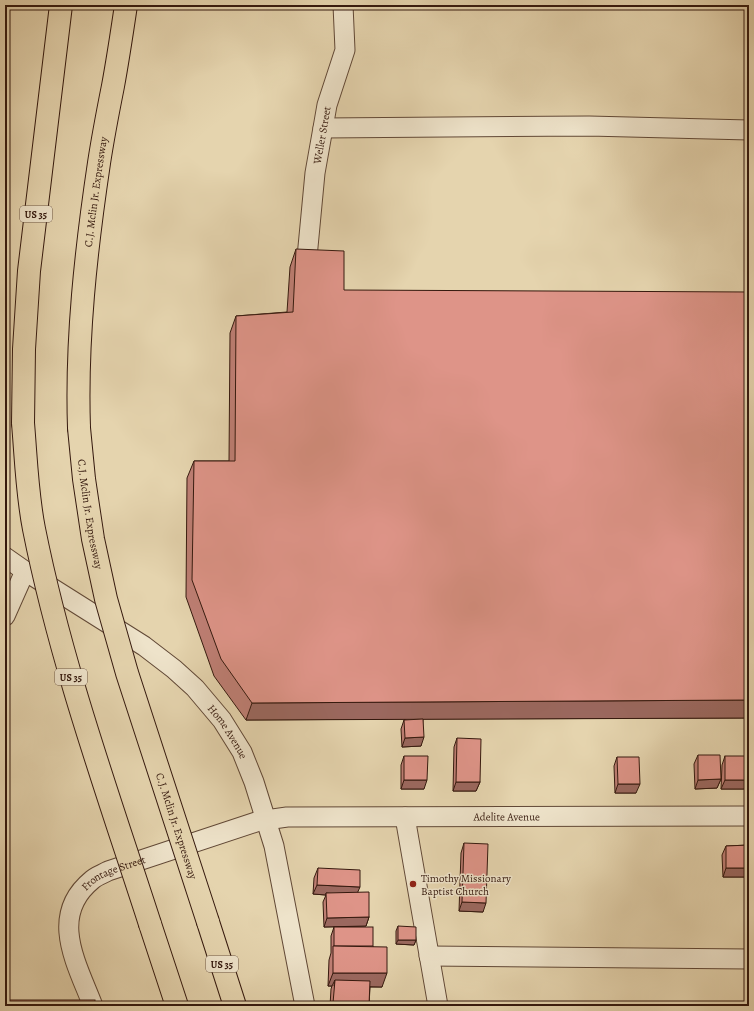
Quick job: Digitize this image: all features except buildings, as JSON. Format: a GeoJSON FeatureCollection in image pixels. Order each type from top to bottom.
{"type":"FeatureCollection","features":[{"type":"Feature","properties":{"kind":"highway","name":"US 35"},"geometry":{"type":"LineString","coordinates":[[61,5],[50,84],[43,159],[29,271],[24,349],[23,423],[28,483],[34,528],[59,634],[80,706],[177,1006]]}},
{"type":"Feature","properties":{"kind":"highway","name":"C.J. Mclin Jr. Expressway"},"geometry":{"type":"LineString","coordinates":[[126,5],[90,222],[81,325],[78,390],[79,428],[84,479],[93,539],[106,599],[127,673],[235,1006]]}},
{"type":"Feature","properties":{"kind":"street","name":"Weller Street"},"geometry":{"type":"LineString","coordinates":[[306,268],[315,173],[327,105],[345,50],[343,5]]}},
{"type":"Feature","properties":{"kind":"street"},"geometry":{"type":"LineString","coordinates":[[323,128],[589,126],[749,130]]}},
{"type":"Feature","properties":{"kind":"street","name":"Home Avenue"},"geometry":{"type":"LineString","coordinates":[[5,556],[25,571],[144,646],[174,669],[195,688],[222,720],[242,752],[254,782],[274,846],[304,1006]]}},
{"type":"Feature","properties":{"kind":"street"},"geometry":{"type":"LineString","coordinates":[[5,616],[25,571]]}},
{"type":"Feature","properties":{"kind":"street","name":"Adelite Avenue"},"geometry":{"type":"LineString","coordinates":[[265,820],[287,817],[749,816]]}},
{"type":"Feature","properties":{"kind":"street"},"geometry":{"type":"LineString","coordinates":[[405,817],[438,1006]]}},
{"type":"Feature","properties":{"kind":"street","name":"Frontage Street"},"geometry":{"type":"LineString","coordinates":[[93,1006],[73,956],[68,936],[69,918],[72,905],[80,892],[92,879],[108,871],[265,820]]}},
{"type":"Feature","properties":{"kind":"street"},"geometry":{"type":"LineString","coordinates":[[429,956],[749,959]]}},
{"type":"Feature","properties":{"kind":"place","name":"Timothy Missionary Baptist Church"},"geometry":{"type":"Point","coordinates":[413,884]}}]}
